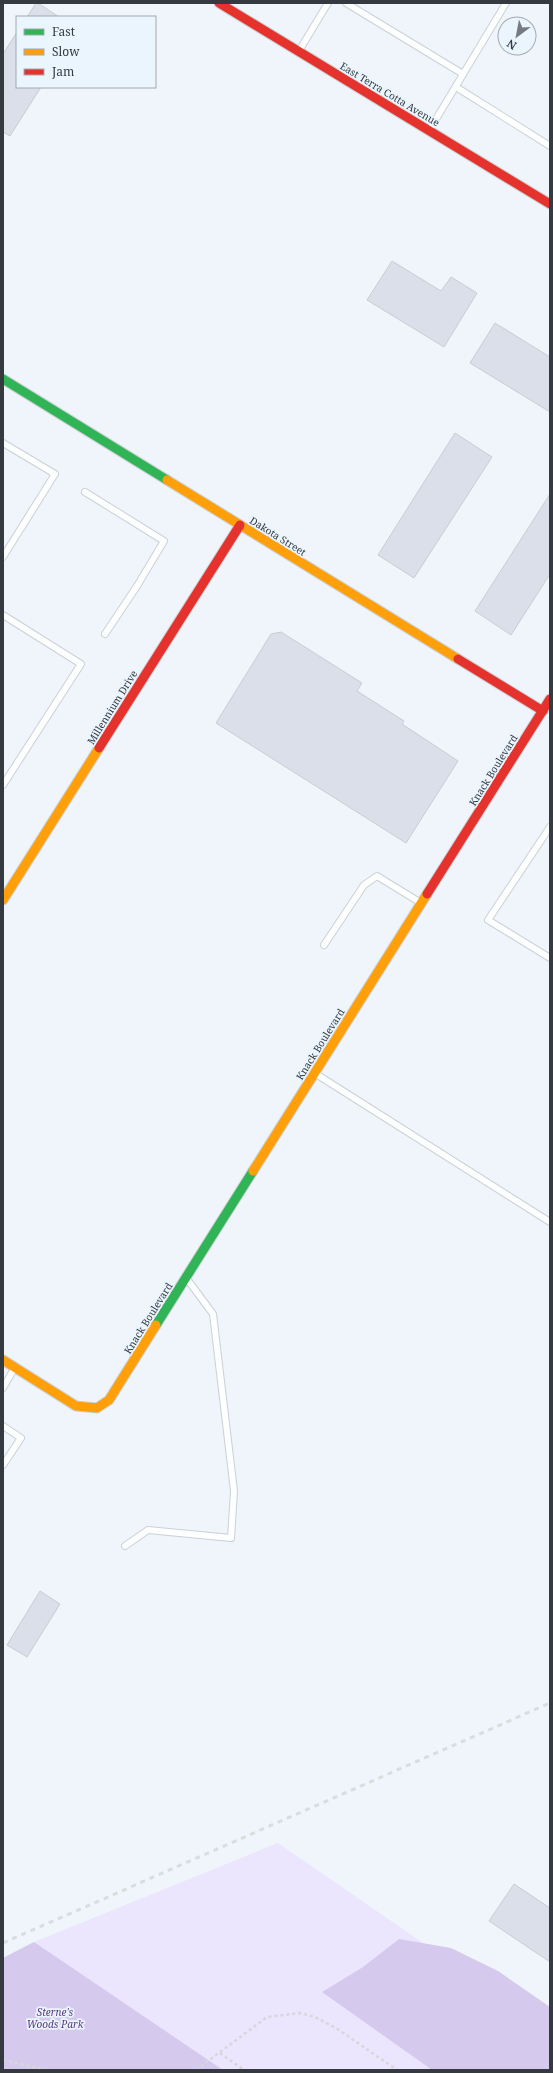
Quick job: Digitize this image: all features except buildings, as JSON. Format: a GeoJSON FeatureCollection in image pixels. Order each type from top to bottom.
{"type":"FeatureCollection","features":[{"type":"Feature","properties":{"kind":"street","name":"East Terra Cotta Avenue"},"geometry":{"type":"LineString","coordinates":[[219,3],[231,6],[299,52],[550,204]]}},
{"type":"Feature","properties":{"kind":"street","name":"Dakota Street"},"geometry":{"type":"LineString","coordinates":[[3,379],[542,711]]}},
{"type":"Feature","properties":{"kind":"street","name":"Millennium Drive"},"geometry":{"type":"LineString","coordinates":[[3,900],[240,525]]}},
{"type":"Feature","properties":{"kind":"street","name":"Knack Boulevard"},"geometry":{"type":"LineString","coordinates":[[15,1368],[76,1406],[97,1408],[109,1400],[550,699]]}},
{"type":"Feature","properties":{"kind":"street"},"geometry":{"type":"LineString","coordinates":[[3,1360],[15,1368]]}},
{"type":"Feature","properties":{"kind":"lane"},"geometry":{"type":"LineString","coordinates":[[299,52],[328,3]]}},
{"type":"Feature","properties":{"kind":"lane"},"geometry":{"type":"LineString","coordinates":[[346,3],[463,74]]}},
{"type":"Feature","properties":{"kind":"lane"},"geometry":{"type":"LineString","coordinates":[[429,131],[506,3]]}},
{"type":"Feature","properties":{"kind":"lane"},"geometry":{"type":"LineString","coordinates":[[456,87],[550,146]]}},
{"type":"Feature","properties":{"kind":"lane"},"geometry":{"type":"LineString","coordinates":[[3,443],[55,474],[3,556]]}},
{"type":"Feature","properties":{"kind":"lane"},"geometry":{"type":"LineString","coordinates":[[84,492],[164,541],[138,586],[105,634]]}},
{"type":"Feature","properties":{"kind":"lane"},"geometry":{"type":"LineString","coordinates":[[3,615],[82,664],[3,785]]}},
{"type":"Feature","properties":{"kind":"lane"},"geometry":{"type":"LineString","coordinates":[[550,827],[488,920],[550,958]]}},
{"type":"Feature","properties":{"kind":"lane"},"geometry":{"type":"LineString","coordinates":[[324,945],[364,885],[377,876],[421,903]]}},
{"type":"Feature","properties":{"kind":"lane"},"geometry":{"type":"LineString","coordinates":[[314,1073],[550,1222]]}},
{"type":"Feature","properties":{"kind":"lane"},"geometry":{"type":"LineString","coordinates":[[125,1546],[148,1530],[230,1538],[234,1491],[213,1314],[186,1278]]}},
{"type":"Feature","properties":{"kind":"lane"},"geometry":{"type":"LineString","coordinates":[[3,1388],[15,1368]]}},
{"type":"Feature","properties":{"kind":"lane"},"geometry":{"type":"LineString","coordinates":[[3,1426],[21,1438],[3,1465]]}},
{"type":"Feature","properties":{"kind":"path"},"geometry":{"type":"LineString","coordinates":[[196,2070],[267,2017],[300,2013],[314,2017],[336,2028],[397,2070]]}},
{"type":"Feature","properties":{"kind":"path"},"geometry":{"type":"LineString","coordinates":[[220,2053],[244,2070]]}},
{"type":"Feature","properties":{"kind":"path"},"geometry":{"type":"LineString","coordinates":[[3,2060],[47,2070]]}},
{"type":"Feature","properties":{"kind":"green space"},"geometry":{"type":"Polygon","coordinates":[[[278,1843],[423,1943],[363,1967],[323,1992],[432,2070],[3,2070],[3,1958],[34,1942],[278,1843]]]}},
{"type":"Feature","properties":{"kind":"green space"},"geometry":{"type":"Polygon","coordinates":[[[399,1939],[451,1948],[498,1971],[550,2007],[550,2070],[432,2070],[322,1992],[363,1967],[399,1939]]]}},
{"type":"Feature","properties":{"kind":"green space","name":"Sterne's Woods Park"},"geometry":{"type":"Polygon","coordinates":[[[34,1942],[223,2070],[3,2070],[3,1958],[34,1942]]]}},
{"type":"Feature","properties":{"kind":"railway"},"geometry":{"type":"LineString","coordinates":[[3,1943],[550,1703]]}},
{"type":"Feature","properties":{"kind":"traffic: fast"},"geometry":{"type":"LineString","coordinates":[[3,379],[167,480]]}},
{"type":"Feature","properties":{"kind":"traffic: fast"},"geometry":{"type":"LineString","coordinates":[[156,1325],[253,1171]]}},
{"type":"Feature","properties":{"kind":"traffic: slow"},"geometry":{"type":"LineString","coordinates":[[167,480],[458,659]]}},
{"type":"Feature","properties":{"kind":"traffic: slow"},"geometry":{"type":"LineString","coordinates":[[3,900],[99,748]]}},
{"type":"Feature","properties":{"kind":"traffic: slow"},"geometry":{"type":"LineString","coordinates":[[253,1171],[427,894]]}},
{"type":"Feature","properties":{"kind":"traffic: slow"},"geometry":{"type":"LineString","coordinates":[[3,1360],[76,1406],[97,1408],[109,1400],[156,1325]]}},
{"type":"Feature","properties":{"kind":"traffic: jam"},"geometry":{"type":"LineString","coordinates":[[219,3],[550,204]]}},
{"type":"Feature","properties":{"kind":"traffic: jam"},"geometry":{"type":"LineString","coordinates":[[99,748],[240,525]]}},
{"type":"Feature","properties":{"kind":"traffic: jam"},"geometry":{"type":"LineString","coordinates":[[458,659],[543,711]]}},
{"type":"Feature","properties":{"kind":"traffic: jam"},"geometry":{"type":"LineString","coordinates":[[427,894],[550,699]]}}]}
